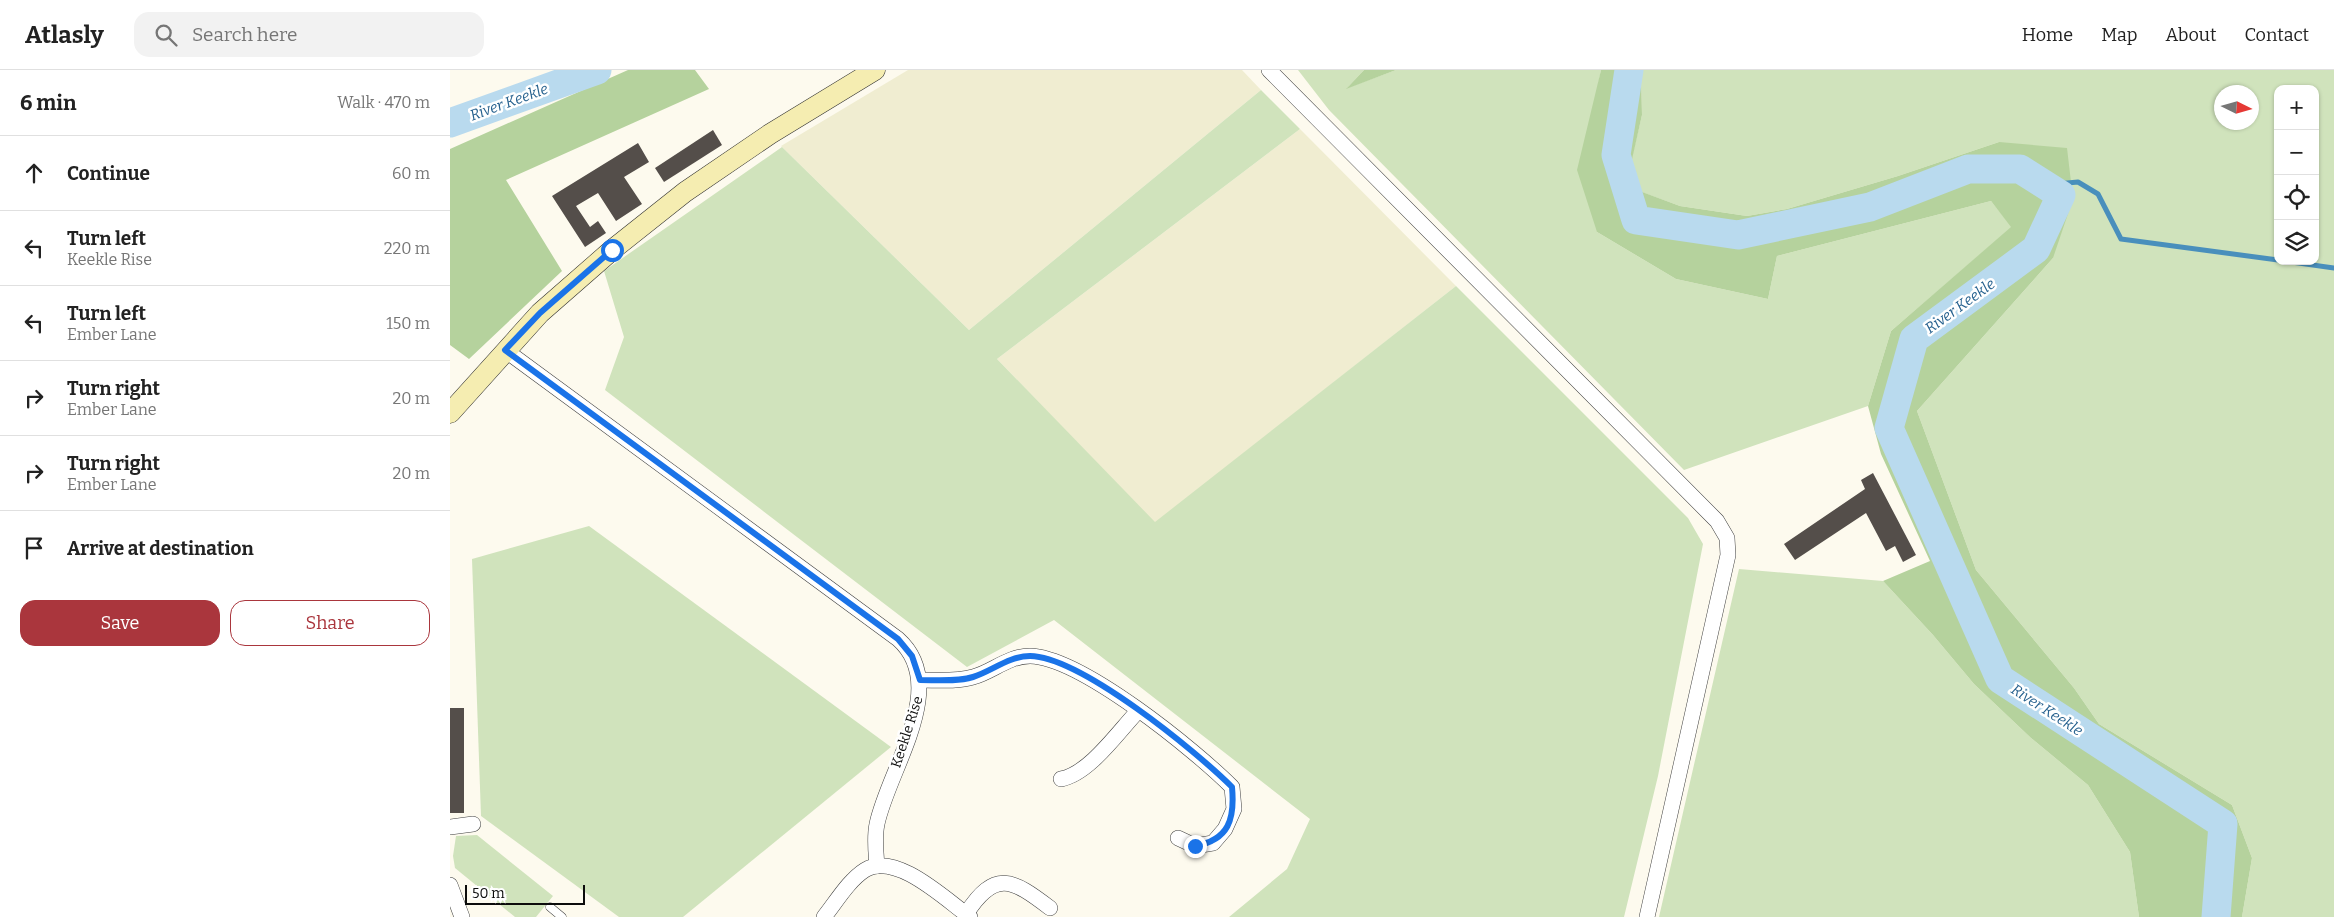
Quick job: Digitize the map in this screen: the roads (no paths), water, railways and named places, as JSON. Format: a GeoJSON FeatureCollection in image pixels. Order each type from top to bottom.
{"type":"FeatureCollection","features":[{"type":"Feature","properties":{"kind":"main road"},"geometry":{"type":"LineString","coordinates":[[450,413],[540,313],[612,250],[685,192],[770,134],[876,70]]}},
{"type":"Feature","properties":{"kind":"street"},"geometry":{"type":"LineString","coordinates":[[1270,70],[1717,521],[1727,538],[1728,555],[1647,917]]}},
{"type":"Feature","properties":{"kind":"street","name":"Keekle Rise"},"geometry":{"type":"LineString","coordinates":[[505,350],[898,639],[912,656],[920,680],[918,708],[884,798],[876,826],[877,866]]}},
{"type":"Feature","properties":{"kind":"street"},"geometry":{"type":"LineString","coordinates":[[920,680],[951,680],[973,677],[1012,659],[1030,656],[1051,660],[1098,681],[1196,754],[1232,787],[1234,809],[1226,829],[1213,843],[1195,846],[1178,838]]}},
{"type":"Feature","properties":{"kind":"street"},"geometry":{"type":"LineString","coordinates":[[1061,780],[1072,777],[1084,768],[1138,711]]}},
{"type":"Feature","properties":{"kind":"street"},"geometry":{"type":"LineString","coordinates":[[450,827],[473,824]]}},
{"type":"Feature","properties":{"kind":"street"},"geometry":{"type":"LineString","coordinates":[[824,917],[858,876],[877,866],[892,866],[905,871],[968,916],[977,896],[988,886],[1001,882],[1022,889],[1050,908]]}},
{"type":"Feature","properties":{"kind":"street"},"geometry":{"type":"LineString","coordinates":[[450,885],[462,917]]}},
{"type":"Feature","properties":{"kind":"lane"},"geometry":{"type":"LineString","coordinates":[[550,907],[562,917]]}},
{"type":"Feature","properties":{"kind":"waterway","name":"River Keekle"},"geometry":{"type":"LineString","coordinates":[[450,123],[597,70]]}},
{"type":"Feature","properties":{"kind":"waterway","name":"River Keekle"},"geometry":{"type":"LineString","coordinates":[[1629,70],[1616,155],[1636,220],[1738,235],[1870,207],[1968,169],[2020,169],[2061,195],[2036,249],[1914,339],[1889,428],[2000,679],[2223,824],[2216,917]]}},
{"type":"Feature","properties":{"kind":"waterway"},"geometry":{"type":"LineString","coordinates":[[2046,185],[2078,182],[2098,194],[2121,239],[2274,259]]}},
{"type":"Feature","properties":{"kind":"waterway"},"geometry":{"type":"LineString","coordinates":[[2313,265],[2334,268]]}}]}
